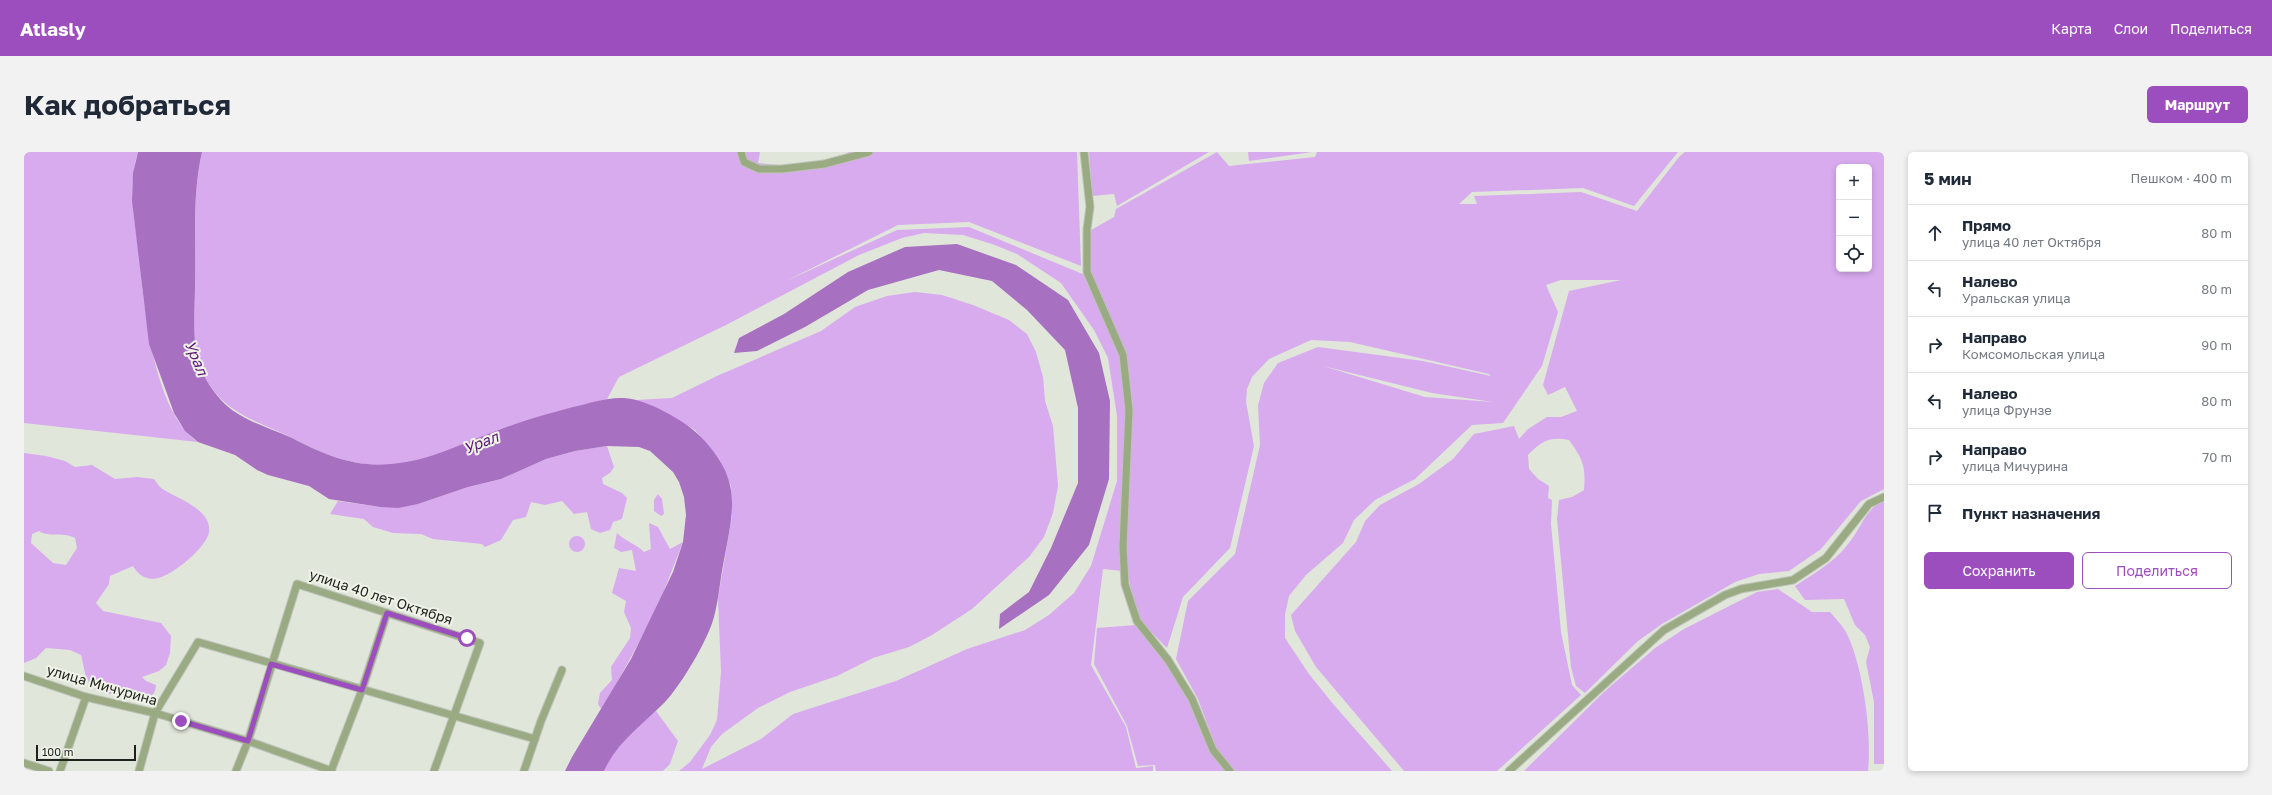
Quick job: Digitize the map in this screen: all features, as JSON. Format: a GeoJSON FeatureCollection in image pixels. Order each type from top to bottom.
{"type":"FeatureCollection","features":[{"type":"Feature","properties":{"kind":"street"},"geometry":{"type":"LineString","coordinates":[[741,152],[744,162],[759,169],[782,169],[824,164],[869,152]]}},
{"type":"Feature","properties":{"kind":"street"},"geometry":{"type":"LineString","coordinates":[[1084,152],[1090,207],[1087,229],[1087,272],[1123,355],[1129,410],[1122,548],[1125,584],[1137,621],[1172,667],[1192,699],[1213,750],[1230,771]]}},
{"type":"Feature","properties":{"kind":"street"},"geometry":{"type":"LineString","coordinates":[[1509,771],[1664,630],[1735,591],[1793,580],[1826,558],[1869,504],[1884,497]]}},
{"type":"Feature","properties":{"kind":"street","name":"улица 40 лет Октября"},"geometry":{"type":"LineString","coordinates":[[271,664],[297,584],[480,643],[456,716]]}},
{"type":"Feature","properties":{"kind":"street"},"geometry":{"type":"LineString","coordinates":[[331,771],[362,690],[387,613]]}},
{"type":"Feature","properties":{"kind":"street"},"geometry":{"type":"LineString","coordinates":[[139,771],[155,713],[198,642],[535,739]]}},
{"type":"Feature","properties":{"kind":"street"},"geometry":{"type":"LineString","coordinates":[[236,771],[248,741],[271,664]]}},
{"type":"Feature","properties":{"kind":"street"},"geometry":{"type":"LineString","coordinates":[[524,771],[562,670]]}},
{"type":"Feature","properties":{"kind":"street","name":"улица Мичурина"},"geometry":{"type":"LineString","coordinates":[[24,676],[86,696],[155,713],[248,741],[331,771]]}},
{"type":"Feature","properties":{"kind":"street"},"geometry":{"type":"LineString","coordinates":[[60,771],[86,696]]}},
{"type":"Feature","properties":{"kind":"street"},"geometry":{"type":"LineString","coordinates":[[434,771],[456,716]]}},
{"type":"Feature","properties":{"kind":"street"},"geometry":{"type":"LineString","coordinates":[[24,763],[49,771]]}},
{"type":"Feature","properties":{"kind":"shaded area"},"geometry":{"type":"Polygon","coordinates":[[[24,152],[138,152],[132,191],[148,328],[161,383],[170,407],[183,427],[198,442],[24,423],[24,152]]]}},
{"type":"Feature","properties":{"kind":"shaded area"},"geometry":{"type":"Polygon","coordinates":[[[202,152],[760,152],[758,163],[807,168],[850,152],[1077,152],[1081,266],[969,222],[898,225],[784,282],[897,230],[969,227],[1085,275],[1122,357],[1128,411],[1119,553],[1122,571],[1103,569],[1091,665],[1126,727],[1136,768],[1153,766],[1153,771],[679,771],[690,762],[710,735],[717,720],[721,672],[718,598],[732,516],[731,486],[719,459],[695,430],[667,414],[636,400],[672,398],[717,376],[821,331],[855,307],[887,296],[915,292],[942,295],[973,305],[1009,320],[1027,334],[1036,352],[1043,377],[1045,401],[1053,426],[1058,486],[1053,513],[1044,537],[1029,557],[972,609],[932,635],[909,647],[873,658],[837,676],[790,692],[758,708],[722,734],[711,747],[702,769],[761,739],[793,714],[896,681],[967,649],[1025,630],[1049,615],[1074,593],[1091,566],[1117,481],[1117,416],[1108,358],[1094,330],[1061,283],[1017,254],[963,235],[924,233],[902,238],[859,255],[726,325],[619,377],[607,399],[553,413],[501,429],[447,451],[419,460],[390,465],[363,464],[337,458],[324,453],[245,416],[226,404],[210,386],[200,366],[196,351],[194,324],[195,220],[197,186],[202,152]]]}},
{"type":"Feature","properties":{"kind":"shaded area"},"geometry":{"type":"Polygon","coordinates":[[[1089,152],[1209,152],[1117,206],[1114,194],[1092,196],[1089,152]]]}},
{"type":"Feature","properties":{"kind":"shaded area"},"geometry":{"type":"Polygon","coordinates":[[[1217,152],[1229,166],[1315,157],[1317,152],[1678,152],[1634,206],[1583,188],[1472,192],[1459,204],[1477,204],[1474,196],[1581,192],[1637,211],[1679,157],[1685,152],[1884,152],[1884,489],[1861,501],[1821,549],[1789,571],[1759,574],[1735,582],[1662,624],[1638,641],[1585,693],[1576,686],[1571,667],[1557,519],[1559,500],[1572,497],[1584,490],[1584,469],[1578,453],[1569,440],[1551,439],[1542,443],[1528,455],[1529,469],[1538,479],[1549,486],[1548,498],[1552,500],[1551,524],[1561,632],[1572,685],[1581,695],[1497,771],[1404,771],[1316,667],[1295,631],[1291,615],[1356,542],[1365,521],[1380,505],[1419,484],[1453,459],[1474,434],[1514,426],[1519,439],[1528,429],[1547,417],[1561,417],[1577,411],[1565,387],[1548,395],[1543,385],[1569,291],[1621,280],[1561,280],[1546,285],[1558,312],[1542,366],[1503,423],[1472,425],[1415,479],[1375,500],[1354,520],[1343,543],[1306,575],[1289,596],[1285,615],[1285,638],[1309,674],[1392,771],[1232,771],[1217,750],[1198,699],[1176,659],[1188,601],[1235,554],[1260,445],[1258,405],[1264,383],[1278,363],[1318,347],[1423,361],[1491,376],[1489,374],[1350,342],[1311,340],[1269,359],[1252,377],[1247,389],[1246,402],[1254,446],[1230,548],[1183,597],[1167,648],[1137,618],[1124,555],[1131,411],[1126,356],[1088,272],[1086,233],[1114,217],[1116,209],[1217,152]],[[1323,366],[1425,397],[1493,402],[1432,393],[1323,366]]]}},
{"type":"Feature","properties":{"kind":"shaded area"},"geometry":{"type":"Polygon","coordinates":[[[1248,152],[1312,152],[1249,161],[1248,152]]]}},
{"type":"Feature","properties":{"kind":"shaded area"},"geometry":{"type":"Polygon","coordinates":[[[607,446],[614,467],[610,473],[602,478],[603,484],[622,493],[627,498],[622,519],[613,522],[610,530],[600,533],[591,529],[587,512],[574,514],[562,501],[545,505],[531,502],[526,517],[513,520],[501,540],[485,547],[482,544],[433,539],[421,534],[393,533],[373,527],[364,519],[330,514],[338,501],[380,507],[418,504],[468,487],[501,479],[546,459],[575,451],[607,446]]]}},
{"type":"Feature","properties":{"kind":"shaded area"},"geometry":{"type":"Polygon","coordinates":[[[24,453],[46,456],[65,461],[75,467],[92,465],[115,479],[137,477],[154,479],[163,489],[186,501],[200,511],[209,524],[209,532],[202,545],[188,560],[172,572],[154,579],[143,576],[137,572],[133,566],[110,576],[109,584],[96,603],[103,611],[161,623],[171,636],[170,653],[166,665],[159,671],[142,677],[146,681],[156,685],[155,691],[152,695],[143,699],[106,693],[95,689],[87,679],[81,655],[70,650],[46,648],[36,658],[24,663],[24,453]],[[39,531],[32,534],[31,543],[53,563],[66,565],[77,548],[75,538],[65,535],[43,533],[39,531]]]}},
{"type":"Feature","properties":{"kind":"shaded area"},"geometry":{"type":"Polygon","coordinates":[[[658,494],[662,499],[664,514],[661,516],[654,511],[654,500],[658,494]]]}},
{"type":"Feature","properties":{"kind":"shaded area"},"geometry":{"type":"Polygon","coordinates":[[[1884,500],[1884,764],[1874,764],[1874,702],[1866,662],[1870,647],[1865,635],[1855,625],[1844,599],[1805,600],[1795,586],[1837,556],[1853,538],[1872,509],[1884,500]]]}},
{"type":"Feature","properties":{"kind":"shaded area"},"geometry":{"type":"Polygon","coordinates":[[[649,523],[658,527],[670,549],[683,542],[656,611],[602,710],[598,704],[600,693],[612,680],[611,667],[630,638],[631,628],[624,612],[626,601],[612,593],[619,568],[636,571],[632,550],[621,552],[614,548],[617,533],[644,552],[651,549],[649,523]]]}},
{"type":"Feature","properties":{"kind":"shaded area"},"geometry":{"type":"Polygon","coordinates":[[[577,536],[584,541],[585,544],[580,551],[577,552],[570,547],[569,544],[574,537],[577,536]]]}},
{"type":"Feature","properties":{"kind":"shaded area"},"geometry":{"type":"Polygon","coordinates":[[[1778,589],[1812,612],[1830,612],[1846,632],[1857,662],[1865,700],[1869,738],[1868,771],[1524,771],[1605,691],[1655,648],[1684,629],[1757,592],[1778,589]]]}},
{"type":"Feature","properties":{"kind":"shaded area"},"geometry":{"type":"Polygon","coordinates":[[[1136,625],[1159,653],[1179,682],[1190,703],[1213,756],[1225,771],[1156,771],[1155,765],[1138,766],[1127,726],[1094,664],[1097,628],[1136,625]]]}},
{"type":"Feature","properties":{"kind":"shaded area"},"geometry":{"type":"Polygon","coordinates":[[[656,711],[678,741],[670,764],[663,771],[604,771],[619,745],[640,723],[656,711]]]}},
{"type":"Feature","properties":{"kind":"water","name":"Урал"},"geometry":{"type":"Polygon","coordinates":[[[138,152],[202,152],[197,185],[195,218],[194,323],[196,351],[207,382],[228,407],[245,418],[327,454],[352,462],[378,465],[405,462],[432,456],[524,421],[611,398],[624,398],[643,402],[686,424],[701,437],[714,452],[729,481],[732,495],[732,509],[717,603],[711,627],[700,650],[679,685],[665,702],[623,742],[609,761],[604,771],[565,771],[631,659],[673,572],[683,542],[686,515],[684,497],[679,482],[673,472],[650,451],[639,447],[607,446],[575,451],[546,459],[501,479],[468,487],[418,504],[398,508],[380,507],[329,499],[309,486],[268,475],[257,470],[235,455],[198,442],[185,431],[174,413],[149,344],[132,201],[133,173],[138,152]]]}},
{"type":"Feature","properties":{"kind":"water"},"geometry":{"type":"Polygon","coordinates":[[[957,244],[1016,265],[1068,300],[1099,353],[1110,401],[1109,479],[1089,545],[1049,595],[999,629],[1000,614],[1029,592],[1051,548],[1078,483],[1078,408],[1065,350],[1027,310],[992,281],[939,270],[868,290],[805,327],[757,351],[734,353],[739,338],[784,314],[848,272],[905,247],[957,244]]]}},
{"type":"Feature","properties":{"kind":"route"},"geometry":{"type":"LineString","coordinates":[[181,721],[248,741],[271,664],[362,690],[387,613],[467,638]]}}]}
